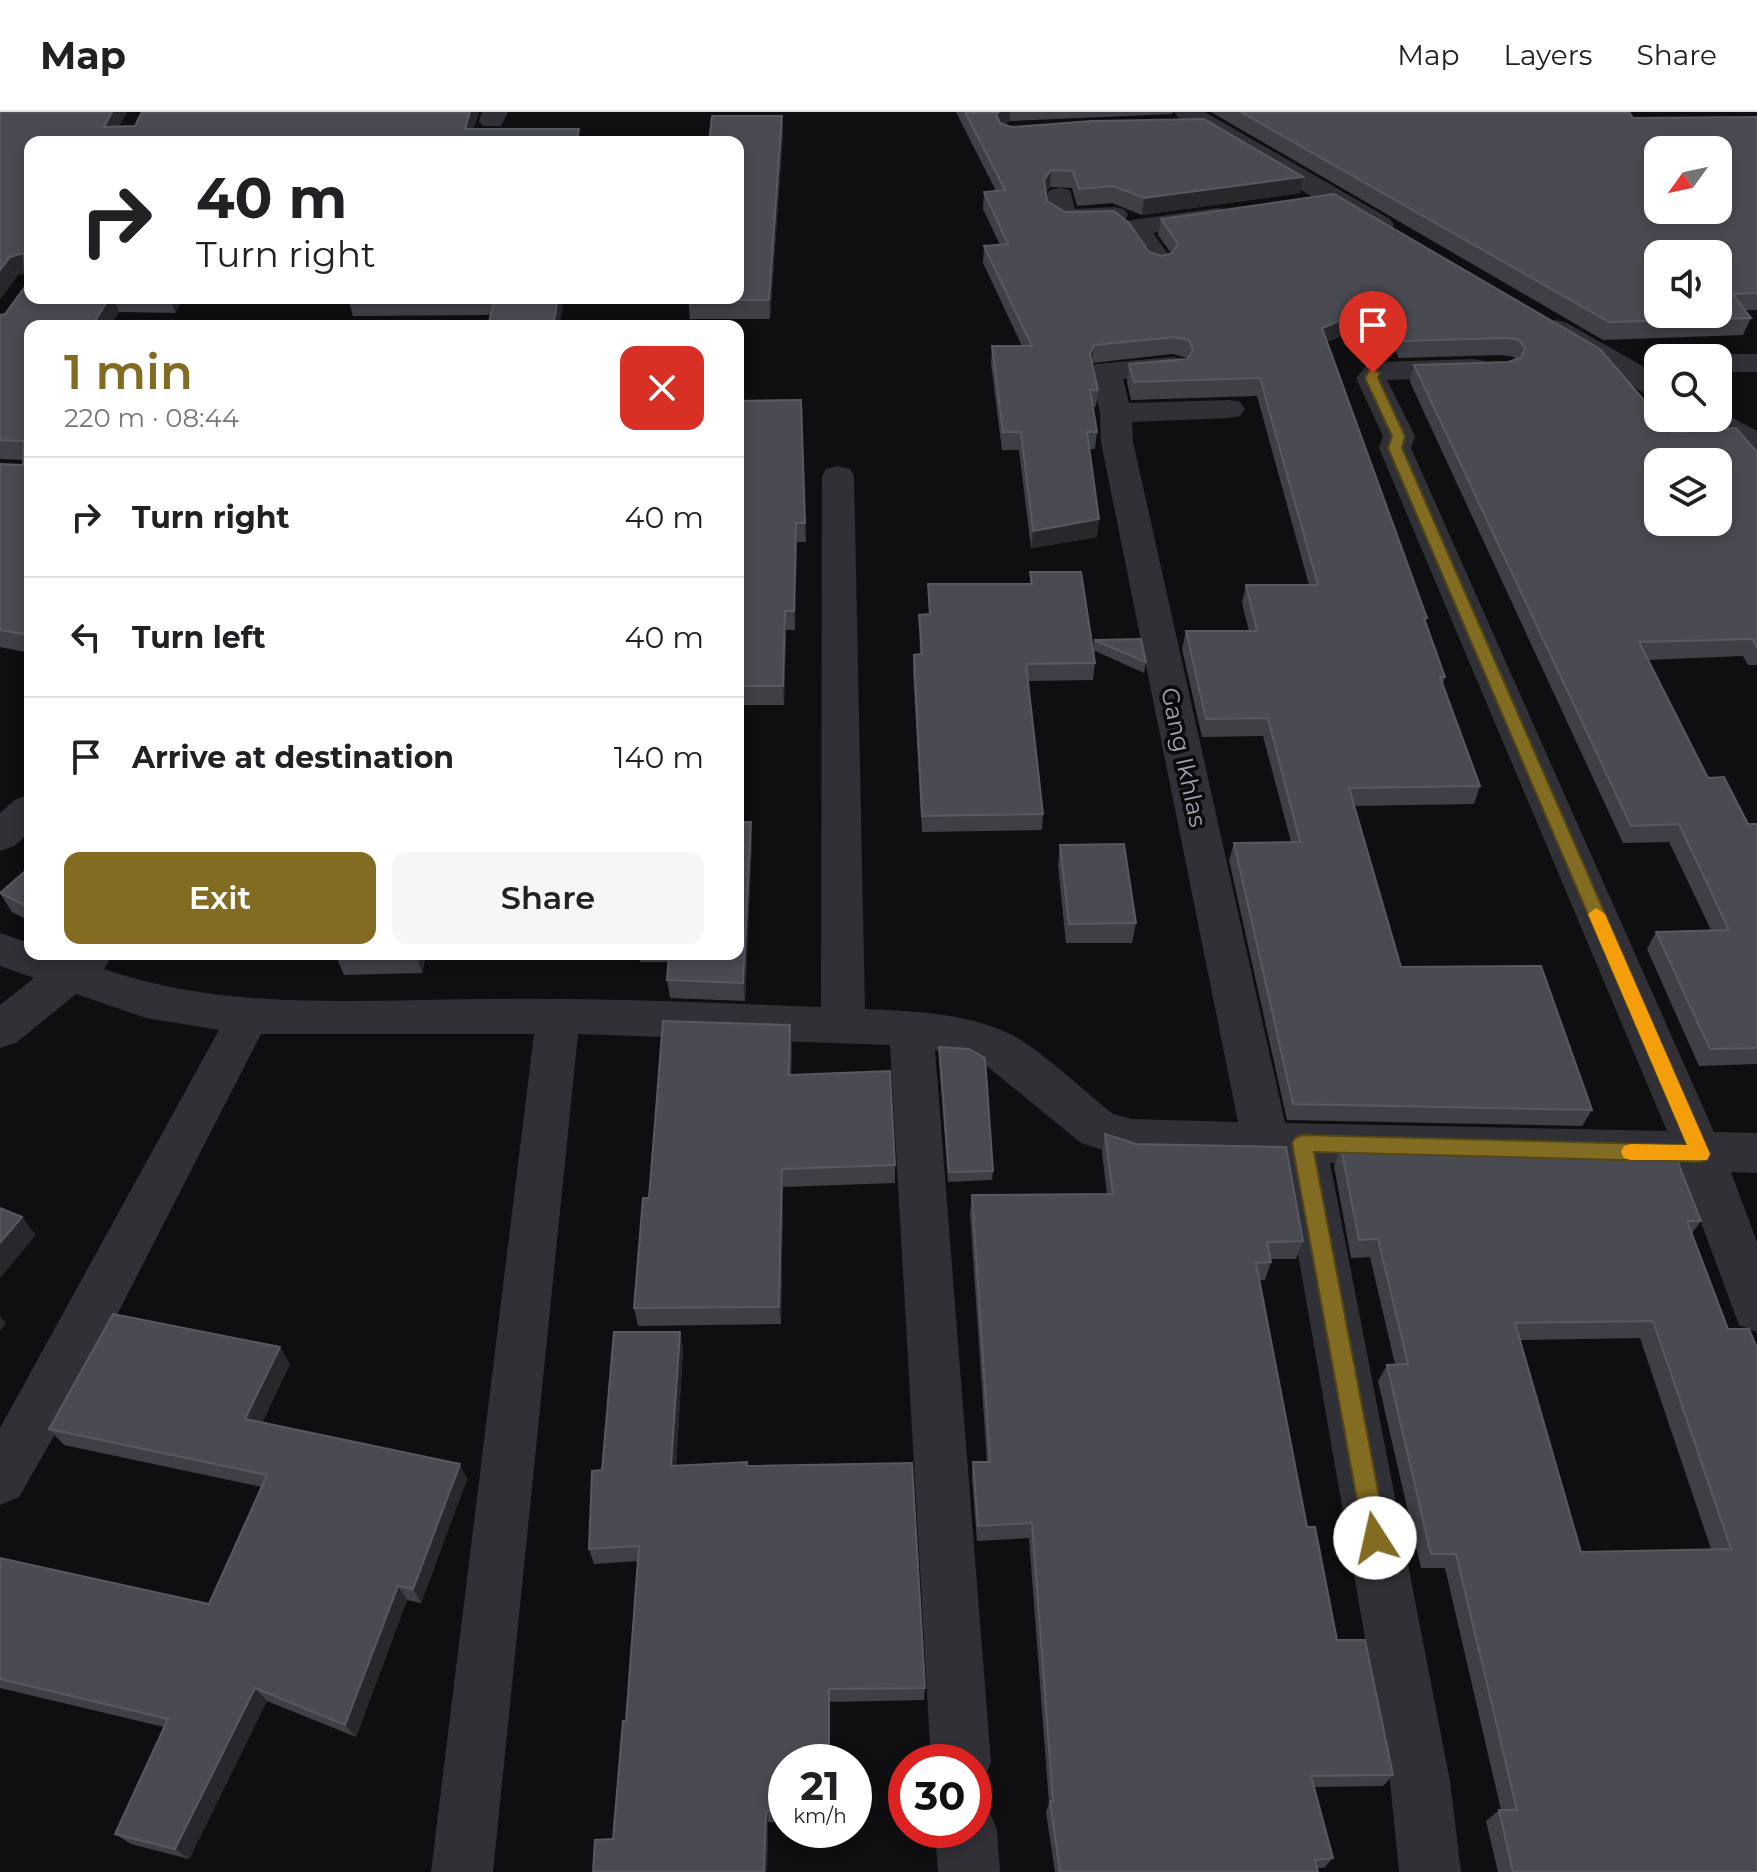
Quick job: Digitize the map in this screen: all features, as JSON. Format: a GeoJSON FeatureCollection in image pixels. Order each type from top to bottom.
{"type":"FeatureCollection","features":[{"type":"Feature","properties":{"kind":"street"},"geometry":{"type":"LineString","coordinates":[[1185,120],[1335,199],[1404,240]]}},
{"type":"Feature","properties":{"kind":"street"},"geometry":{"type":"LineString","coordinates":[[1060,196],[1062,215],[1067,218],[1112,214],[1138,227],[1247,211]]}},
{"type":"Feature","properties":{"kind":"street"},"geometry":{"type":"LineString","coordinates":[[1291,205],[1335,199]]}},
{"type":"Feature","properties":{"kind":"street"},"geometry":{"type":"LineString","coordinates":[[1138,227],[1136,230],[1159,261]]}},
{"type":"Feature","properties":{"kind":"street"},"geometry":{"type":"LineString","coordinates":[[1528,312],[1644,380]]}},
{"type":"Feature","properties":{"kind":"street"},"geometry":{"type":"LineString","coordinates":[[1610,361],[1644,362]]}},
{"type":"Feature","properties":{"kind":"street"},"geometry":{"type":"LineString","coordinates":[[1732,363],[1757,363]]}},
{"type":"Feature","properties":{"kind":"street","name":"Gang Ikhlas"},"geometry":{"type":"LineString","coordinates":[[1173,366],[1106,371],[1116,413],[1117,442],[1284,1143],[1420,1781],[1430,1872]]}},
{"type":"Feature","properties":{"kind":"street"},"geometry":{"type":"LineString","coordinates":[[1502,367],[1379,371],[1371,378],[1399,436],[1395,448],[1700,1154],[1757,1309]]}},
{"type":"Feature","properties":{"kind":"street"},"geometry":{"type":"LineString","coordinates":[[1116,413],[1229,409]]}},
{"type":"Feature","properties":{"kind":"street"},"geometry":{"type":"LineString","coordinates":[[1732,430],[1757,444]]}},
{"type":"Feature","properties":{"kind":"street"},"geometry":{"type":"LineString","coordinates":[[838,476],[843,1025]]}},
{"type":"Feature","properties":{"kind":"street"},"geometry":{"type":"LineString","coordinates":[[0,836],[24,814]]}},
{"type":"Feature","properties":{"kind":"street"},"geometry":{"type":"LineString","coordinates":[[0,949],[24,954]]}},
{"type":"Feature","properties":{"kind":"street"},"geometry":{"type":"LineString","coordinates":[[57,960],[83,965],[146,1001],[248,1017],[558,1016],[843,1025],[911,1029],[976,1039],[998,1049],[1098,1129],[1132,1139],[1757,1153]]}},
{"type":"Feature","properties":{"kind":"street"},"geometry":{"type":"LineString","coordinates":[[0,1030],[83,965]]}},
{"type":"Feature","properties":{"kind":"street"},"geometry":{"type":"LineString","coordinates":[[462,1872],[558,1016]]}},
{"type":"Feature","properties":{"kind":"street"},"geometry":{"type":"LineString","coordinates":[[0,1479],[43,1405],[248,1017]]}},
{"type":"Feature","properties":{"kind":"street"},"geometry":{"type":"LineString","coordinates":[[911,1029],[960,1744]]}},
{"type":"Feature","properties":{"kind":"street"},"geometry":{"type":"LineString","coordinates":[[967,1848],[969,1872]]}},
{"type":"Feature","properties":{"kind":"building"},"geometry":{"type":"Polygon","coordinates":[[[0,112],[112,112],[104,127],[135,126],[142,112],[470,112],[465,129],[579,129],[577,136],[24,136],[24,253],[10,257],[0,270],[0,112]]]}},
{"type":"Feature","properties":{"kind":"building"},"geometry":{"type":"Polygon","coordinates":[[[965,112],[999,112],[996,114],[1000,123],[1011,127],[1092,121],[1204,119],[1303,177],[1144,198],[1114,186],[1079,189],[1073,171],[1051,170],[1044,180],[1047,201],[1065,212],[1114,211],[1129,223],[1149,252],[1162,256],[1172,253],[1178,244],[1161,219],[1334,194],[1600,349],[1644,400],[1644,432],[1732,432],[1732,428],[1736,428],[1757,452],[1757,647],[1752,639],[1639,642],[1708,778],[1724,777],[1748,824],[1757,824],[1757,1048],[1710,1049],[1656,932],[1729,930],[1679,824],[1631,826],[1414,365],[1508,362],[1521,358],[1525,348],[1519,340],[1507,338],[1403,341],[1385,302],[1322,328],[1427,618],[1424,618],[1445,677],[1440,677],[1480,786],[1349,788],[1401,967],[1541,966],[1592,1110],[1293,1104],[1234,843],[1300,842],[1268,718],[1206,719],[1186,631],[1257,631],[1246,585],[1318,585],[1260,378],[1134,382],[1129,364],[1187,359],[1193,350],[1189,340],[1175,337],[1094,345],[1090,354],[1098,390],[1090,390],[1097,432],[1087,432],[1099,519],[1033,531],[1021,432],[1003,432],[992,346],[1032,346],[984,246],[1008,244],[984,192],[1005,190],[965,112]]]}},
{"type":"Feature","properties":{"kind":"building"},"geometry":{"type":"Polygon","coordinates":[[[1241,112],[1629,112],[1633,118],[1757,117],[1757,293],[1733,294],[1751,318],[1732,319],[1732,240],[1644,240],[1644,321],[1609,322],[1241,112]]]}},
{"type":"Feature","properties":{"kind":"building"},"geometry":{"type":"Polygon","coordinates":[[[712,116],[782,116],[769,300],[744,300],[744,136],[710,136],[712,116]]]}},
{"type":"Feature","properties":{"kind":"building"},"geometry":{"type":"Polygon","coordinates":[[[24,288],[24,304],[105,304],[96,320],[24,320],[24,441],[0,440],[0,315],[5,314],[24,288]]]}},
{"type":"Feature","properties":{"kind":"building"},"geometry":{"type":"Polygon","coordinates":[[[494,304],[557,304],[554,320],[490,320],[494,304]]]}},
{"type":"Feature","properties":{"kind":"building"},"geometry":{"type":"Polygon","coordinates":[[[801,400],[805,523],[796,523],[794,611],[785,611],[783,686],[744,686],[744,401],[801,400]]]}},
{"type":"Feature","properties":{"kind":"building"},"geometry":{"type":"Polygon","coordinates":[[[24,441],[24,634],[0,630],[0,464],[23,465],[24,441]]]}},
{"type":"Feature","properties":{"kind":"building"},"geometry":{"type":"Polygon","coordinates":[[[1030,572],[1081,572],[1095,663],[1026,664],[1043,814],[922,816],[914,655],[922,654],[919,615],[930,614],[928,584],[1032,584],[1030,572]]]}},
{"type":"Feature","properties":{"kind":"building"},"geometry":{"type":"Polygon","coordinates":[[[1141,639],[1146,662],[1094,640],[1141,639]]]}},
{"type":"Feature","properties":{"kind":"building"},"geometry":{"type":"Polygon","coordinates":[[[744,822],[751,822],[743,983],[667,980],[669,960],[744,960],[744,822]]]}},
{"type":"Feature","properties":{"kind":"building"},"geometry":{"type":"Polygon","coordinates":[[[1124,844],[1136,923],[1069,924],[1060,845],[1124,844]]]}},
{"type":"Feature","properties":{"kind":"building"},"geometry":{"type":"Polygon","coordinates":[[[24,872],[24,905],[0,893],[24,872]]]}},
{"type":"Feature","properties":{"kind":"building"},"geometry":{"type":"Polygon","coordinates":[[[663,1021],[790,1025],[789,1075],[890,1071],[895,1165],[782,1169],[779,1307],[634,1308],[643,1198],[649,1198],[663,1021]]]}},
{"type":"Feature","properties":{"kind":"building"},"geometry":{"type":"Polygon","coordinates":[[[939,1047],[969,1049],[985,1058],[993,1171],[949,1172],[939,1047]]]}},
{"type":"Feature","properties":{"kind":"building"},"geometry":{"type":"Polygon","coordinates":[[[1105,1134],[1136,1144],[1286,1147],[1303,1241],[1267,1242],[1271,1262],[1256,1263],[1307,1527],[1315,1527],[1337,1640],[1365,1640],[1393,1775],[1311,1776],[1333,1858],[1315,1860],[1318,1872],[1060,1872],[1050,1801],[1053,1801],[1032,1523],[978,1526],[973,1462],[990,1462],[972,1195],[1113,1194],[1105,1134]]]}},
{"type":"Feature","properties":{"kind":"building"},"geometry":{"type":"Polygon","coordinates":[[[1341,1148],[1675,1155],[1701,1221],[1687,1221],[1728,1329],[1749,1329],[1757,1348],[1757,1872],[1513,1872],[1499,1810],[1517,1810],[1456,1554],[1431,1554],[1387,1365],[1408,1364],[1378,1239],[1359,1240],[1341,1148]],[[1653,1321],[1515,1323],[1581,1552],[1731,1549],[1653,1321]]]}},
{"type":"Feature","properties":{"kind":"building"},"geometry":{"type":"Polygon","coordinates":[[[0,1208],[22,1217],[0,1243],[0,1208]]]}},
{"type":"Feature","properties":{"kind":"building"},"geometry":{"type":"Polygon","coordinates":[[[113,1314],[280,1347],[245,1419],[460,1464],[413,1589],[398,1586],[345,1725],[255,1688],[175,1849],[115,1834],[168,1719],[0,1679],[0,1558],[209,1604],[267,1475],[49,1429],[113,1314]]]}},
{"type":"Feature","properties":{"kind":"building"},"geometry":{"type":"Polygon","coordinates":[[[614,1332],[680,1332],[671,1466],[747,1462],[747,1466],[912,1463],[925,1688],[829,1689],[829,1744],[768,1744],[764,1872],[593,1872],[595,1840],[613,1839],[623,1721],[626,1721],[639,1546],[589,1549],[592,1471],[602,1470],[614,1332]]]}},
{"type":"Feature","properties":{"kind":"slow traffic"},"geometry":{"type":"LineString","coordinates":[[1596,914],[1700,1154],[1631,1152]]}},
{"type":"Feature","properties":{"kind":"route"},"geometry":{"type":"LineString","coordinates":[[1373,373],[1371,378],[1399,436],[1395,448],[1700,1154],[1302,1143],[1375,1538]]}}]}
